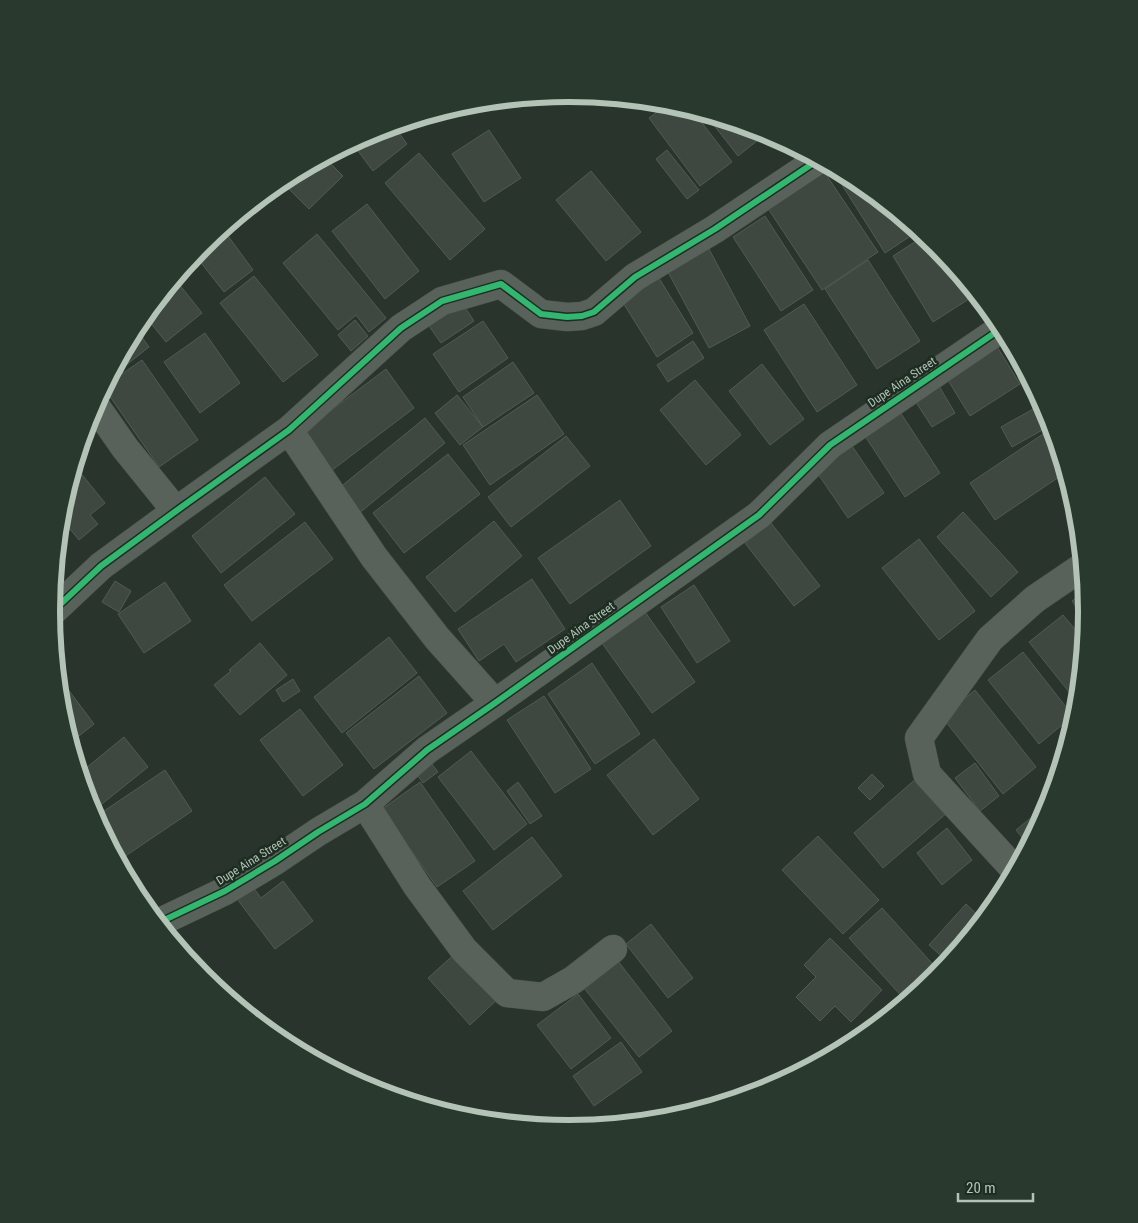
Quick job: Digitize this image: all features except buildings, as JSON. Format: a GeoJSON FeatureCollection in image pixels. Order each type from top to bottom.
{"type":"FeatureCollection","features":[{"type":"Feature","properties":{"kind":"street"},"geometry":{"type":"LineString","coordinates":[[60,604],[101,566],[289,430],[401,328],[442,301],[500,284],[541,314],[567,317],[582,316],[594,312],[635,277],[715,229],[812,164]]}},
{"type":"Feature","properties":{"kind":"street","name":"Dupe Aina Street"},"geometry":{"type":"LineString","coordinates":[[164,920],[225,891],[365,804],[427,750],[759,514],[830,446],[995,333]]}},
{"type":"Feature","properties":{"kind":"street"},"geometry":{"type":"LineString","coordinates":[[101,413],[125,448],[176,511]]}},
{"type":"Feature","properties":{"kind":"street"},"geometry":{"type":"LineString","coordinates":[[289,430],[374,557],[436,638],[494,703]]}},
{"type":"Feature","properties":{"kind":"street"},"geometry":{"type":"LineString","coordinates":[[1011,865],[927,774],[919,738],[990,639],[1035,600],[1076,571]]}},
{"type":"Feature","properties":{"kind":"street"},"geometry":{"type":"LineString","coordinates":[[365,804],[417,886],[464,950],[507,993],[543,997],[573,980],[613,949]]}},
{"type":"Feature","properties":{"kind":"cycle path"},"geometry":{"type":"LineString","coordinates":[[60,604],[101,566],[289,430],[401,328],[442,301],[501,284],[541,314],[567,317],[582,316],[594,312],[635,277],[715,229],[812,164]]}},
{"type":"Feature","properties":{"kind":"cycle path"},"geometry":{"type":"LineString","coordinates":[[164,920],[225,891],[365,804],[427,750],[759,515],[830,445],[995,333]]}}]}
